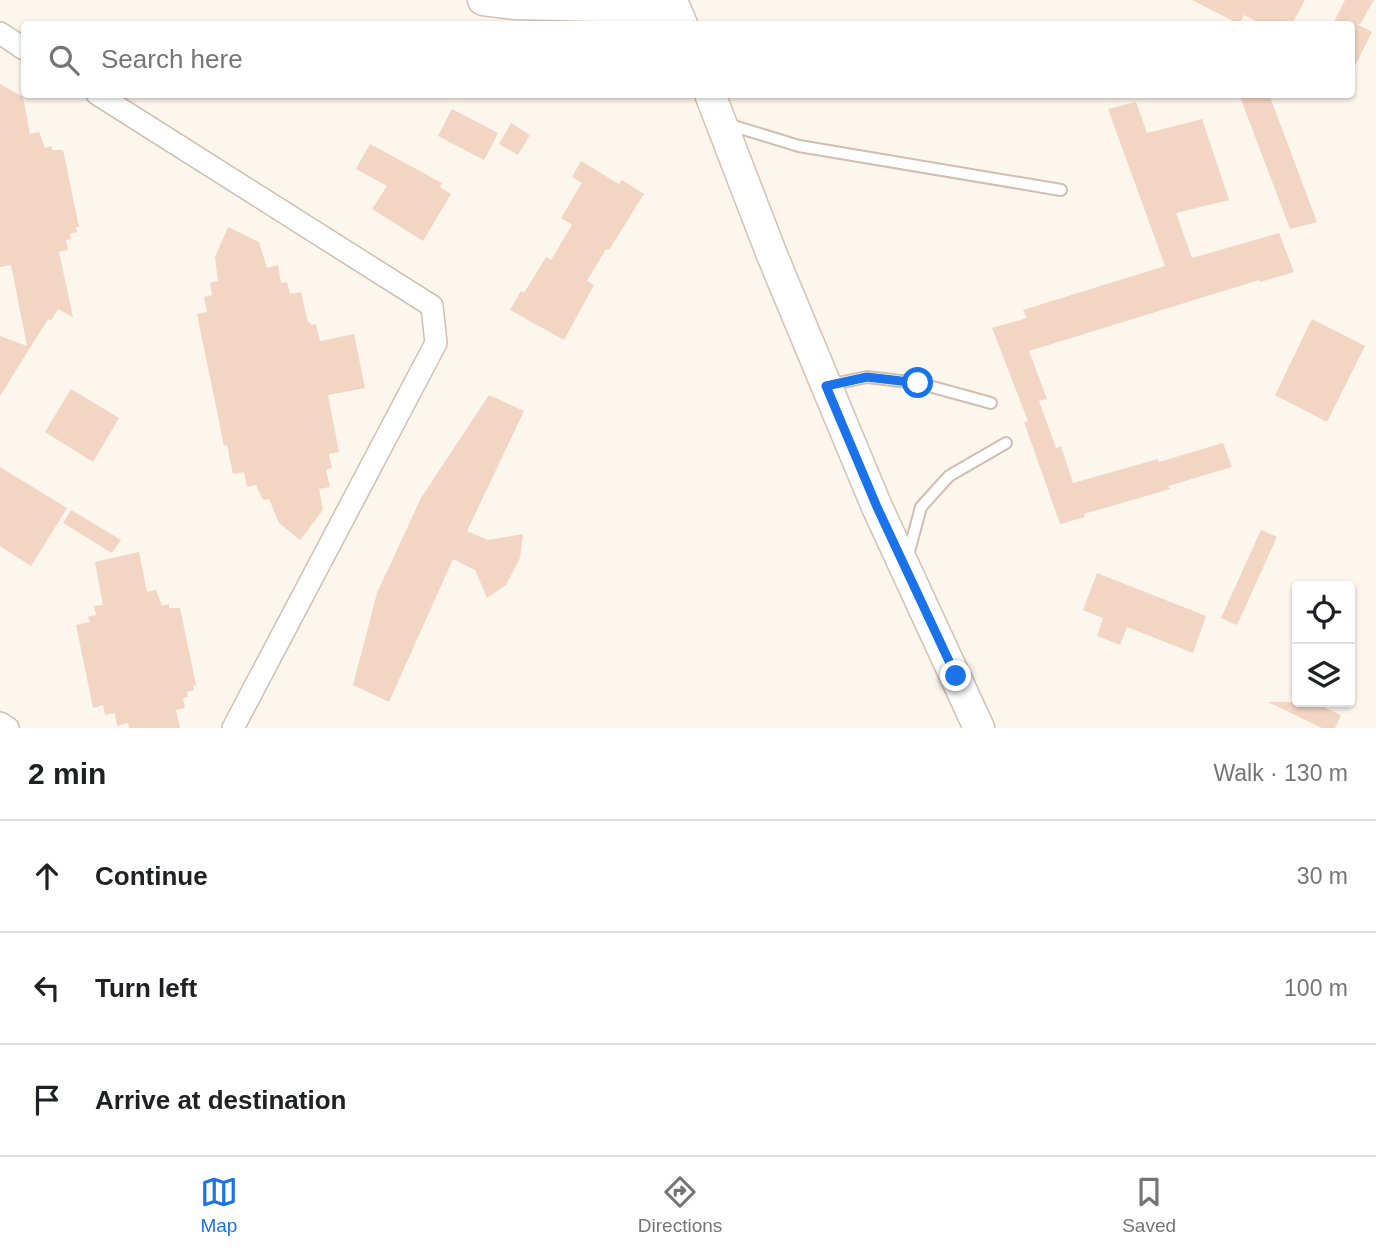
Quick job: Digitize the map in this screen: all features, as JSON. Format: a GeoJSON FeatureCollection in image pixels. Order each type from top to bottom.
{"type":"FeatureCollection","features":[{"type":"Feature","properties":{"kind":"street"},"geometry":{"type":"LineString","coordinates":[[483,0],[516,4],[675,8],[681,21]]}},
{"type":"Feature","properties":{"kind":"street"},"geometry":{"type":"LineString","coordinates":[[0,33],[21,47]]}},
{"type":"Feature","properties":{"kind":"street"},"geometry":{"type":"LineString","coordinates":[[103,98],[432,306],[436,343],[233,728]]}},
{"type":"Feature","properties":{"kind":"street"},"geometry":{"type":"LineString","coordinates":[[712,98],[772,255],[877,507],[979,728]]}},
{"type":"Feature","properties":{"kind":"street"},"geometry":{"type":"LineString","coordinates":[[0,723],[8,728]]}},
{"type":"Feature","properties":{"kind":"lane"},"geometry":{"type":"LineString","coordinates":[[721,122],[799,146],[1061,190]]}},
{"type":"Feature","properties":{"kind":"lane"},"geometry":{"type":"LineString","coordinates":[[826,386],[867,377],[918,383],[991,403]]}},
{"type":"Feature","properties":{"kind":"lane"},"geometry":{"type":"LineString","coordinates":[[905,567],[921,507],[949,476],[1006,443]]}},
{"type":"Feature","properties":{"kind":"building"},"geometry":{"type":"Polygon","coordinates":[[[1192,0],[1305,0],[1294,21],[1256,21],[1244,15],[1241,21],[1233,21],[1192,0]]]}},
{"type":"Feature","properties":{"kind":"building"},"geometry":{"type":"Polygon","coordinates":[[[1345,0],[1374,0],[1360,24],[1357,24],[1372,32],[1355,66],[1355,21],[1334,21],[1345,0]]]}},
{"type":"Feature","properties":{"kind":"building"},"geometry":{"type":"Polygon","coordinates":[[[0,84],[23,98],[30,134],[39,132],[45,148],[52,146],[52,150],[63,150],[79,227],[76,227],[77,232],[70,234],[71,239],[66,240],[68,250],[59,252],[73,317],[58,309],[51,321],[48,319],[0,396],[0,336],[27,346],[11,265],[0,267],[0,84]]]}},
{"type":"Feature","properties":{"kind":"building"},"geometry":{"type":"Polygon","coordinates":[[[1241,98],[1270,98],[1317,222],[1290,229],[1241,98]]]}},
{"type":"Feature","properties":{"kind":"building"},"geometry":{"type":"Polygon","coordinates":[[[1136,102],[1147,133],[1202,119],[1229,200],[1176,213],[1192,258],[1279,233],[1294,272],[1260,282],[1259,280],[1029,351],[1047,399],[1039,401],[1056,448],[1061,446],[1073,483],[1223,443],[1232,467],[1060,524],[1024,422],[1028,421],[992,328],[1027,318],[1023,310],[1165,266],[1108,109],[1136,102]]]}},
{"type":"Feature","properties":{"kind":"building"},"geometry":{"type":"Polygon","coordinates":[[[452,109],[498,133],[484,160],[438,136],[452,109]]]}},
{"type":"Feature","properties":{"kind":"building"},"geometry":{"type":"Polygon","coordinates":[[[511,123],[530,135],[518,155],[499,144],[511,123]]]}},
{"type":"Feature","properties":{"kind":"building"},"geometry":{"type":"Polygon","coordinates":[[[370,144],[442,183],[440,187],[451,194],[423,241],[372,209],[387,186],[356,169],[370,144]]]}},
{"type":"Feature","properties":{"kind":"building"},"geometry":{"type":"Polygon","coordinates":[[[581,161],[619,184],[622,180],[644,194],[587,281],[594,285],[564,340],[510,310],[546,257],[551,260],[572,225],[561,218],[582,183],[572,177],[581,161]]]}},
{"type":"Feature","properties":{"kind":"building"},"geometry":{"type":"Polygon","coordinates":[[[228,227],[259,242],[267,268],[278,265],[281,283],[287,282],[290,294],[301,292],[308,323],[316,324],[320,341],[354,334],[365,388],[328,395],[339,452],[329,454],[332,468],[326,470],[330,487],[319,489],[323,510],[300,540],[279,523],[269,499],[263,500],[256,485],[247,487],[244,472],[233,474],[227,445],[224,446],[197,314],[207,312],[204,297],[212,295],[210,283],[218,281],[215,257],[228,227]]]}},
{"type":"Feature","properties":{"kind":"building"},"geometry":{"type":"Polygon","coordinates":[[[1312,319],[1365,346],[1327,422],[1275,395],[1312,319]]]}},
{"type":"Feature","properties":{"kind":"building"},"geometry":{"type":"Polygon","coordinates":[[[71,389],[119,418],[93,462],[45,432],[71,389]]]}},
{"type":"Feature","properties":{"kind":"building"},"geometry":{"type":"Polygon","coordinates":[[[489,395],[524,411],[467,531],[488,540],[523,534],[520,558],[506,585],[487,598],[475,570],[453,559],[389,702],[353,685],[377,593],[421,498],[489,395]]]}},
{"type":"Feature","properties":{"kind":"building"},"geometry":{"type":"Polygon","coordinates":[[[0,467],[67,508],[31,566],[0,546],[0,467]]]}},
{"type":"Feature","properties":{"kind":"building"},"geometry":{"type":"Polygon","coordinates":[[[71,510],[121,540],[112,553],[63,523],[71,510]]]}},
{"type":"Feature","properties":{"kind":"building"},"geometry":{"type":"Polygon","coordinates":[[[1261,530],[1277,537],[1237,625],[1221,618],[1261,530]]]}},
{"type":"Feature","properties":{"kind":"building"},"geometry":{"type":"Polygon","coordinates":[[[139,552],[147,592],[156,590],[162,606],[169,604],[169,608],[180,608],[196,685],[193,686],[194,690],[187,692],[188,697],[183,698],[185,708],[176,710],[180,728],[129,728],[128,723],[117,726],[115,713],[105,715],[103,705],[93,708],[76,625],[90,622],[88,617],[96,615],[94,606],[103,605],[95,562],[139,552]]]}},
{"type":"Feature","properties":{"kind":"building"},"geometry":{"type":"Polygon","coordinates":[[[1097,573],[1206,616],[1193,653],[1127,627],[1120,645],[1097,636],[1103,618],[1083,610],[1097,573]]]}},
{"type":"Feature","properties":{"kind":"building"},"geometry":{"type":"Polygon","coordinates":[[[1268,702],[1292,702],[1292,707],[1324,707],[1341,715],[1335,728],[1322,728],[1268,702]]]}},
{"type":"Feature","properties":{"kind":"route"},"geometry":{"type":"LineString","coordinates":[[918,383],[867,377],[826,386],[877,507],[956,676]]}}]}
